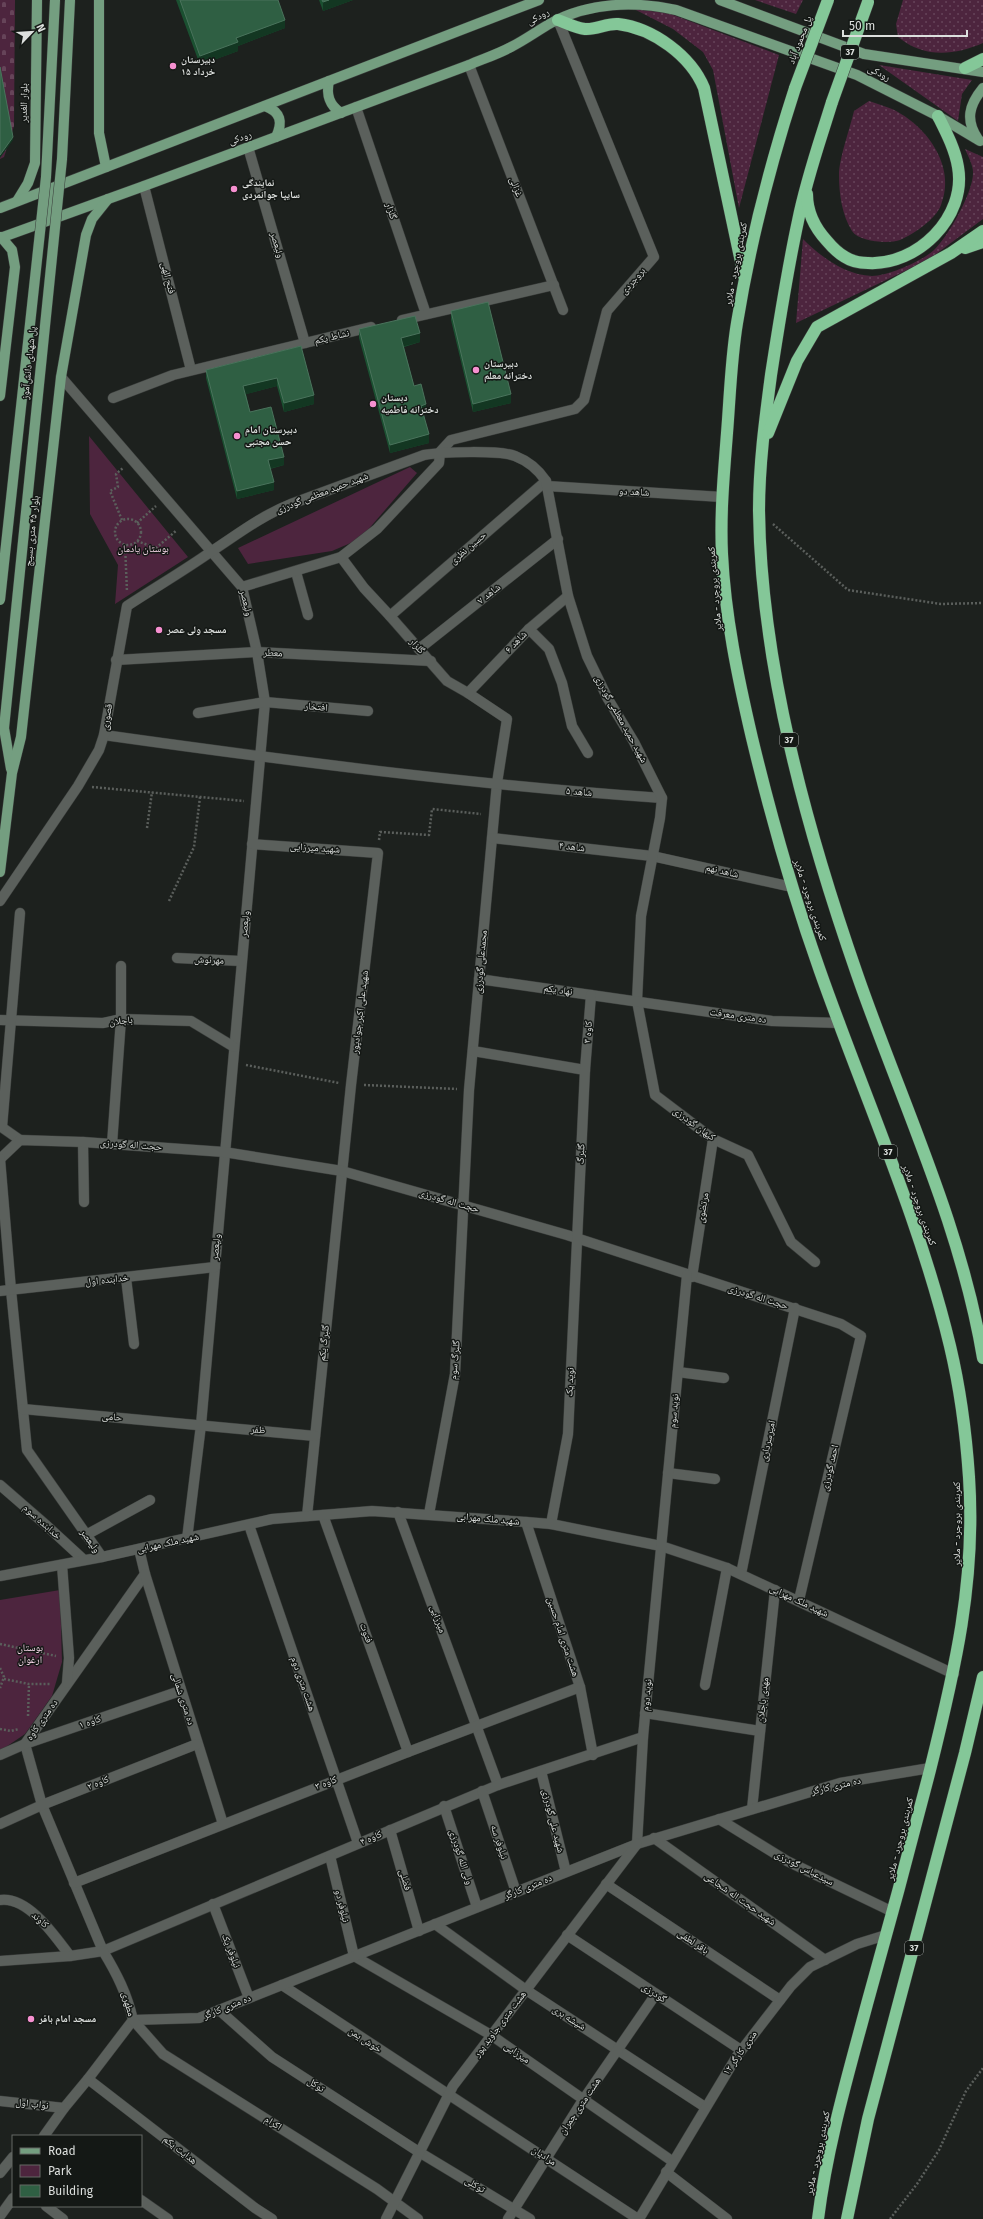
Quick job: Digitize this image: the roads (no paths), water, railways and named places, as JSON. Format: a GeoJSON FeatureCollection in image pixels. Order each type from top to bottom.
{"type":"FeatureCollection","features":[{"type":"Feature","properties":{"kind":"highway","name":"پل محمود آباد"},"geometry":{"type":"LineString","coordinates":[[795,88],[828,0]]}},
{"type":"Feature","properties":{"kind":"highway","name":"کمربندی بروجرد - ملایر"},"geometry":{"type":"LineString","coordinates":[[868,1],[832,102],[807,186],[798,218],[785,287],[763,444],[759,512],[763,579],[776,670],[791,750],[804,805],[833,905],[858,978],[918,1137],[967,1283],[983,1358]]}},
{"type":"Feature","properties":{"kind":"highway"},"geometry":{"type":"LineString","coordinates":[[558,20],[585,29],[617,24],[630,26],[653,36],[671,48],[694,71],[704,88],[745,279]]}},
{"type":"Feature","properties":{"kind":"highway"},"geometry":{"type":"LineString","coordinates":[[965,68],[983,59]]}},
{"type":"Feature","properties":{"kind":"highway","name":"کمربندی بروجرد - ملایر"},"geometry":{"type":"LineString","coordinates":[[795,88],[779,138],[759,214],[745,279],[732,360],[722,497],[722,556],[734,656],[762,781],[792,887],[906,1204],[944,1322],[956,1375],[965,1435],[969,1483],[970,1526],[969,1574],[960,1648],[893,1912],[841,2105],[822,2188],[818,2219]]}},
{"type":"Feature","properties":{"kind":"highway"},"geometry":{"type":"LineString","coordinates":[[807,186],[807,201],[812,218],[821,234],[845,258],[861,263],[877,264],[905,258],[928,243],[945,222],[954,202],[959,183],[958,167],[950,141],[938,116]]}},
{"type":"Feature","properties":{"kind":"highway"},"geometry":{"type":"LineString","coordinates":[[763,444],[797,361],[817,327],[951,253],[983,231]]}},
{"type":"Feature","properties":{"kind":"highway"},"geometry":{"type":"LineString","coordinates":[[951,253],[983,242]]}},
{"type":"Feature","properties":{"kind":"highway","name":"37"},"geometry":{"type":"LineString","coordinates":[[847,2219],[868,2119],[965,1753],[983,1677]]}},
{"type":"Feature","properties":{"kind":"main road","name":"بلوار الغدیر"},"geometry":{"type":"LineString","coordinates":[[17,201],[28,183],[35,163],[38,0]]}},
{"type":"Feature","properties":{"kind":"main road","name":"پل شهدای دانش‌آموز"},"geometry":{"type":"LineString","coordinates":[[0,600],[46,177],[56,0]]}},
{"type":"Feature","properties":{"kind":"main road","name":"پل شهدای دانش‌آموز"},"geometry":{"type":"LineString","coordinates":[[12,773],[4,728],[62,159],[70,0]]}},
{"type":"Feature","properties":{"kind":"main road"},"geometry":{"type":"LineString","coordinates":[[99,0],[99,133],[106,167]]}},
{"type":"Feature","properties":{"kind":"main road","name":"رودکی"},"geometry":{"type":"LineString","coordinates":[[17,201],[538,0]]}},
{"type":"Feature","properties":{"kind":"main road","name":"رودکی"},"geometry":{"type":"LineString","coordinates":[[720,0],[864,54],[965,68],[983,72]]}},
{"type":"Feature","properties":{"kind":"main road","name":"رودکی"},"geometry":{"type":"LineString","coordinates":[[0,237],[341,114],[469,65],[511,47],[558,20],[591,9],[631,3],[652,4],[676,10],[857,75],[938,116],[981,141]]}},
{"type":"Feature","properties":{"kind":"main road"},"geometry":{"type":"LineString","coordinates":[[329,81],[328,95],[330,101],[341,114]]}},
{"type":"Feature","properties":{"kind":"main road"},"geometry":{"type":"LineString","coordinates":[[981,141],[970,126],[970,114],[972,105],[983,88]]}},
{"type":"Feature","properties":{"kind":"main road"},"geometry":{"type":"LineString","coordinates":[[265,106],[276,111],[279,117],[281,124],[276,137]]}},
{"type":"Feature","properties":{"kind":"main road"},"geometry":{"type":"LineString","coordinates":[[49,220],[51,188]]}},
{"type":"Feature","properties":{"kind":"main road","name":"بلوار ۴۵ متری بسیج"},"geometry":{"type":"LineString","coordinates":[[0,872],[12,773],[21,737],[61,377],[86,235],[92,219],[108,199]]}},
{"type":"Feature","properties":{"kind":"main road"},"geometry":{"type":"LineString","coordinates":[[0,208],[17,201]]}},
{"type":"Feature","properties":{"kind":"main road"},"geometry":{"type":"LineString","coordinates":[[0,237],[12,250],[15,267],[0,396]]}},
{"type":"Feature","properties":{"kind":"street","name":"بروجردی"},"geometry":{"type":"LineString","coordinates":[[440,452],[451,440],[575,409],[584,400],[607,311],[654,257],[558,20]]}},
{"type":"Feature","properties":{"kind":"street","name":"غزالی"},"geometry":{"type":"LineString","coordinates":[[469,65],[563,310]]}},
{"type":"Feature","properties":{"kind":"street","name":"گلزار"},"geometry":{"type":"LineString","coordinates":[[356,107],[426,314]]}},
{"type":"Feature","properties":{"kind":"street","name":"ولیعصر"},"geometry":{"type":"LineString","coordinates":[[248,147],[305,343]]}},
{"type":"Feature","properties":{"kind":"street","name":"فتح الهی"},"geometry":{"type":"LineString","coordinates":[[144,186],[191,370]]}},
{"type":"Feature","properties":{"kind":"street","name":"نشاط یکم"},"geometry":{"type":"LineString","coordinates":[[114,398],[173,375],[191,370],[554,285]]}},
{"type":"Feature","properties":{"kind":"street","name":"ولیعصر"},"geometry":{"type":"LineString","coordinates":[[61,377],[242,586],[257,652],[265,702],[201,1425],[187,1539]]}},
{"type":"Feature","properties":{"kind":"street","name":"شهید حمید معظمی گودرزی"},"geometry":{"type":"LineString","coordinates":[[213,551],[246,527],[274,511],[424,455],[440,452],[514,455],[537,468],[546,484],[568,596],[588,656],[608,699],[634,742],[662,798]]}},
{"type":"Feature","properties":{"kind":"street"},"geometry":{"type":"LineString","coordinates":[[242,586],[296,572],[341,557],[377,529],[439,463],[440,452]]}},
{"type":"Feature","properties":{"kind":"street","name":"شاهد دو"},"geometry":{"type":"LineString","coordinates":[[546,484],[722,497]]}},
{"type":"Feature","properties":{"kind":"street","name":"حسین نظری"},"geometry":{"type":"LineString","coordinates":[[390,616],[546,484]]}},
{"type":"Feature","properties":{"kind":"street","name":"شاهد ۷"},"geometry":{"type":"LineString","coordinates":[[419,649],[558,539]]}},
{"type":"Feature","properties":{"kind":"street","name":"قصوری"},"geometry":{"type":"LineString","coordinates":[[0,902],[78,786],[99,750],[104,735],[116,660],[127,606],[213,551]]}},
{"type":"Feature","properties":{"kind":"street","name":"گلزار"},"geometry":{"type":"LineString","coordinates":[[341,557],[364,588],[431,661],[447,681],[507,719]]}},
{"type":"Feature","properties":{"kind":"street"},"geometry":{"type":"LineString","coordinates":[[296,572],[308,615]]}},
{"type":"Feature","properties":{"kind":"street","name":"شاهد ۶"},"geometry":{"type":"LineString","coordinates":[[468,693],[529,629],[568,596]]}},
{"type":"Feature","properties":{"kind":"street"},"geometry":{"type":"LineString","coordinates":[[529,629],[549,649],[562,683],[572,726],[588,753]]}},
{"type":"Feature","properties":{"kind":"street","name":"معطر"},"geometry":{"type":"LineString","coordinates":[[116,660],[257,652],[431,661]]}},
{"type":"Feature","properties":{"kind":"street","name":"افتخار"},"geometry":{"type":"LineString","coordinates":[[198,713],[265,702],[368,711]]}},
{"type":"Feature","properties":{"kind":"street","name":"محمدعلی گودرزی"},"geometry":{"type":"LineString","coordinates":[[463,1205],[469,1090],[479,978],[497,783],[507,719]]}},
{"type":"Feature","properties":{"kind":"street","name":"شاهد ۵"},"geometry":{"type":"LineString","coordinates":[[104,735],[259,757],[561,791],[662,798]]}},
{"type":"Feature","properties":{"kind":"street"},"geometry":{"type":"LineString","coordinates":[[637,1001],[641,916],[660,818],[662,798]]}},
{"type":"Feature","properties":{"kind":"street","name":"شاهد ۴"},"geometry":{"type":"LineString","coordinates":[[492,838],[652,856]]}},
{"type":"Feature","properties":{"kind":"street","name":"شهید میرزایی"},"geometry":{"type":"LineString","coordinates":[[252,844],[378,853]]}},
{"type":"Feature","properties":{"kind":"street","name":"شهید علی اکبر جوادپور"},"geometry":{"type":"LineString","coordinates":[[342,1171],[378,853]]}},
{"type":"Feature","properties":{"kind":"street","name":"شاهد نهم"},"geometry":{"type":"LineString","coordinates":[[652,856],[792,887]]}},
{"type":"Feature","properties":{"kind":"street"},"geometry":{"type":"LineString","coordinates":[[0,1159],[20,1140],[1,1126],[5,1020],[20,913]]}},
{"type":"Feature","properties":{"kind":"street","name":"مهرنوش"},"geometry":{"type":"LineString","coordinates":[[177,958],[241,962]]}},
{"type":"Feature","properties":{"kind":"street"},"geometry":{"type":"LineString","coordinates":[[112,1144],[121,1018],[122,966]]}},
{"type":"Feature","properties":{"kind":"street","name":"نهاد یکم"},"geometry":{"type":"LineString","coordinates":[[479,978],[637,1001]]}},
{"type":"Feature","properties":{"kind":"street","name":"کاوه ۳"},"geometry":{"type":"LineString","coordinates":[[585,1070],[591,995]]}},
{"type":"Feature","properties":{"kind":"street","name":"ده متری معرفت"},"geometry":{"type":"LineString","coordinates":[[637,1001],[772,1021],[840,1023]]}},
{"type":"Feature","properties":{"kind":"street","name":"کیهان گودرزی"},"geometry":{"type":"LineString","coordinates":[[637,1001],[655,1095],[713,1139],[748,1155],[791,1242],[815,1262]]}},
{"type":"Feature","properties":{"kind":"street","name":"باجلان"},"geometry":{"type":"LineString","coordinates":[[5,1020],[103,1023],[121,1018],[191,1021],[234,1047]]}},
{"type":"Feature","properties":{"kind":"street"},"geometry":{"type":"LineString","coordinates":[[473,1050],[585,1070]]}},
{"type":"Feature","properties":{"kind":"street","name":"گلبرگ"},"geometry":{"type":"LineString","coordinates":[[577,1238],[585,1070]]}},
{"type":"Feature","properties":{"kind":"street","name":"مرتضوی"},"geometry":{"type":"LineString","coordinates":[[689,1276],[713,1139]]}},
{"type":"Feature","properties":{"kind":"street","name":"حجت اله گودرزی"},"geometry":{"type":"LineString","coordinates":[[20,1140],[84,1142],[224,1152],[342,1171],[577,1238],[689,1276],[795,1308],[841,1324],[862,1336]]}},
{"type":"Feature","properties":{"kind":"street"},"geometry":{"type":"LineString","coordinates":[[84,1142],[84,1202]]}},
{"type":"Feature","properties":{"kind":"street","name":"ولیعصر"},"geometry":{"type":"LineString","coordinates":[[0,1159],[27,1450],[102,1557]]}},
{"type":"Feature","properties":{"kind":"street","name":"گلبرگ یکم"},"geometry":{"type":"LineString","coordinates":[[307,1516],[342,1171]]}},
{"type":"Feature","properties":{"kind":"street","name":"گلبرگ سوم"},"geometry":{"type":"LineString","coordinates":[[429,1514],[455,1374],[463,1205]]}},
{"type":"Feature","properties":{"kind":"street","name":"نوید یک"},"geometry":{"type":"LineString","coordinates":[[551,1524],[568,1434],[577,1238]]}},
{"type":"Feature","properties":{"kind":"street","name":"خدابنده اول"},"geometry":{"type":"LineString","coordinates":[[0,1291],[215,1267]]}},
{"type":"Feature","properties":{"kind":"street","name":"نوید سوم"},"geometry":{"type":"LineString","coordinates":[[661,1546],[689,1276]]}},
{"type":"Feature","properties":{"kind":"street"},"geometry":{"type":"LineString","coordinates":[[126,1278],[134,1344]]}},
{"type":"Feature","properties":{"kind":"street","name":"امیرسرداری"},"geometry":{"type":"LineString","coordinates":[[741,1574],[795,1308]]}},
{"type":"Feature","properties":{"kind":"street","name":"احمد گودرزی"},"geometry":{"type":"LineString","coordinates":[[798,1600],[862,1336]]}},
{"type":"Feature","properties":{"kind":"street"},"geometry":{"type":"LineString","coordinates":[[678,1372],[724,1378]]}},
{"type":"Feature","properties":{"kind":"street","name":"حامی"},"geometry":{"type":"LineString","coordinates":[[23,1409],[201,1425]]}},
{"type":"Feature","properties":{"kind":"street","name":"ظفر"},"geometry":{"type":"LineString","coordinates":[[201,1425],[315,1436]]}},
{"type":"Feature","properties":{"kind":"street"},"geometry":{"type":"LineString","coordinates":[[668,1473],[715,1479]]}},
{"type":"Feature","properties":{"kind":"street","name":"خدابنده سوم"},"geometry":{"type":"LineString","coordinates":[[0,1485],[84,1560]]}},
{"type":"Feature","properties":{"kind":"street"},"geometry":{"type":"LineString","coordinates":[[86,1535],[150,1500]]}},
{"type":"Feature","properties":{"kind":"street","name":"شهید ملک مهرابی"},"geometry":{"type":"LineString","coordinates":[[0,1576],[102,1557],[272,1519],[372,1511],[551,1524],[661,1546],[728,1568],[954,1674]]}},
{"type":"Feature","properties":{"kind":"street","name":"میرزایی"},"geometry":{"type":"LineString","coordinates":[[398,1512],[498,1785]]}},
{"type":"Feature","properties":{"kind":"street","name":"فتوت"},"geometry":{"type":"LineString","coordinates":[[323,1515],[408,1752]]}},
{"type":"Feature","properties":{"kind":"street","name":"هشت متری امام حسین"},"geometry":{"type":"LineString","coordinates":[[526,1522],[580,1687],[593,1755]]}},
{"type":"Feature","properties":{"kind":"street","name":"هشت متری دوم"},"geometry":{"type":"LineString","coordinates":[[249,1525],[358,1843]]}},
{"type":"Feature","properties":{"kind":"street","name":"نوید دوم"},"geometry":{"type":"LineString","coordinates":[[637,1844],[643,1737],[661,1546]]}},
{"type":"Feature","properties":{"kind":"street"},"geometry":{"type":"LineString","coordinates":[[139,1549],[145,1574]]}},
{"type":"Feature","properties":{"kind":"street"},"geometry":{"type":"LineString","coordinates":[[62,1565],[69,1658],[67,1684]]}},
{"type":"Feature","properties":{"kind":"street"},"geometry":{"type":"LineString","coordinates":[[704,1685],[728,1568]]}},
{"type":"Feature","properties":{"kind":"street","name":"ده متری کاوه"},"geometry":{"type":"LineString","coordinates":[[103,1951],[42,1805],[25,1744],[145,1574]]}},
{"type":"Feature","properties":{"kind":"street","name":"ده متری شمالی"},"geometry":{"type":"LineString","coordinates":[[145,1574],[180,1691],[223,1824]]}},
{"type":"Feature","properties":{"kind":"street","name":"مهدی باجلان"},"geometry":{"type":"LineString","coordinates":[[752,1809],[775,1590]]}},
{"type":"Feature","properties":{"kind":"street","name":"کاوه ۳"},"geometry":{"type":"LineString","coordinates":[[74,1883],[408,1752],[580,1687]]}},
{"type":"Feature","properties":{"kind":"street","name":"کاوه ۱"},"geometry":{"type":"LineString","coordinates":[[0,1755],[25,1744],[180,1691]]}},
{"type":"Feature","properties":{"kind":"street"},"geometry":{"type":"LineString","coordinates":[[645,1713],[760,1731]]}},
{"type":"Feature","properties":{"kind":"street","name":"کاوه ۴"},"geometry":{"type":"LineString","coordinates":[[103,1951],[330,1856],[444,1806],[498,1785],[593,1755],[643,1737]]}},
{"type":"Feature","properties":{"kind":"street","name":"کاوه ۲"},"geometry":{"type":"LineString","coordinates":[[0,1824],[42,1805],[197,1744]]}},
{"type":"Feature","properties":{"kind":"street","name":"ده متری کارگر"},"geometry":{"type":"LineString","coordinates":[[133,2020],[199,2018],[654,1838],[840,1783],[930,1768]]}},
{"type":"Feature","properties":{"kind":"street","name":"شهید علی گودرزی"},"geometry":{"type":"LineString","coordinates":[[541,1771],[566,1872]]}},
{"type":"Feature","properties":{"kind":"street","name":"نیلوفر سه"},"geometry":{"type":"LineString","coordinates":[[482,1791],[516,1892]]}},
{"type":"Feature","properties":{"kind":"street","name":"ولی الله گودرزی"},"geometry":{"type":"LineString","coordinates":[[444,1806],[477,1908]]}},
{"type":"Feature","properties":{"kind":"street","name":"سیدعباس گودرزی"},"geometry":{"type":"LineString","coordinates":[[719,1819],[787,1861],[893,1912]]}},
{"type":"Feature","properties":{"kind":"street","name":"فضلی"},"geometry":{"type":"LineString","coordinates":[[390,1830],[419,1931]]}},
{"type":"Feature","properties":{"kind":"street","name":"شهید حجت اله شجاعی"},"geometry":{"type":"LineString","coordinates":[[654,1838],[826,1960]]}},
{"type":"Feature","properties":{"kind":"street","name":"هشت متری جاوید پور"},"geometry":{"type":"LineString","coordinates":[[386,2219],[448,2095],[637,1844]]}},
{"type":"Feature","properties":{"kind":"street","name":"نیلوفر دو"},"geometry":{"type":"LineString","coordinates":[[330,1856],[354,1956]]}},
{"type":"Feature","properties":{"kind":"street","name":"باقر لطفی"},"geometry":{"type":"LineString","coordinates":[[606,1884],[780,2000]]}},
{"type":"Feature","properties":{"kind":"street","name":"کاوند"},"geometry":{"type":"LineString","coordinates":[[0,1900],[10,1898],[48,1926],[70,1956]]}},
{"type":"Feature","properties":{"kind":"street","name":"نیلوفر یک"},"geometry":{"type":"LineString","coordinates":[[213,1904],[249,1998]]}},
{"type":"Feature","properties":{"kind":"street","name":"شیشه بری"},"geometry":{"type":"LineString","coordinates":[[435,1924],[526,1990],[705,2107]]}},
{"type":"Feature","properties":{"kind":"street","name":"گودرزی"},"geometry":{"type":"LineString","coordinates":[[567,1935],[741,2050]]}},
{"type":"Feature","properties":{"kind":"street","name":"۱۲ متری کارگر"},"geometry":{"type":"LineString","coordinates":[[638,2219],[741,2050],[780,2000],[810,1967],[857,1944],[886,1935]]}},
{"type":"Feature","properties":{"kind":"street"},"geometry":{"type":"LineString","coordinates":[[0,1961],[70,1956],[103,1951]]}},
{"type":"Feature","properties":{"kind":"street","name":"مطهری"},"geometry":{"type":"LineString","coordinates":[[46,2135],[64,2108],[133,2020],[124,1988],[103,1951]]}},
{"type":"Feature","properties":{"kind":"street","name":"میرزایی"},"geometry":{"type":"LineString","coordinates":[[354,1956],[492,2035],[672,2161]]}},
{"type":"Feature","properties":{"kind":"street","name":"خوش یمن"},"geometry":{"type":"LineString","coordinates":[[282,1985],[448,2095]]}},
{"type":"Feature","properties":{"kind":"street","name":"هشت متری چمران"},"geometry":{"type":"LineString","coordinates":[[508,2219],[583,2100],[619,2050],[656,1994]]}},
{"type":"Feature","properties":{"kind":"street","name":"توکل"},"geometry":{"type":"LineString","coordinates":[[220,2010],[272,2058],[420,2152]]}},
{"type":"Feature","properties":{"kind":"street","name":"اکرام"},"geometry":{"type":"LineString","coordinates":[[133,2020],[163,2054],[376,2189],[418,2219]]}},
{"type":"Feature","properties":{"kind":"street","name":"هدایت یکم"},"geometry":{"type":"LineString","coordinates":[[88,2079],[255,2208],[272,2219]]}},
{"type":"Feature","properties":{"kind":"street","name":"مرادیان"},"geometry":{"type":"LineString","coordinates":[[448,2095],[546,2157],[638,2219]]}},
{"type":"Feature","properties":{"kind":"street","name":"نواب اول"},"geometry":{"type":"LineString","coordinates":[[0,2101],[64,2108]]}},
{"type":"Feature","properties":{"kind":"street","name":"توکلی"},"geometry":{"type":"LineString","coordinates":[[420,2152],[530,2219]]}},
{"type":"Feature","properties":{"kind":"street"},"geometry":{"type":"LineString","coordinates":[[0,2173],[12,2158]]}},
{"type":"Feature","properties":{"kind":"street"},"geometry":{"type":"LineString","coordinates":[[666,2172],[727,2219]]}},
{"type":"Feature","properties":{"kind":"street"},"geometry":{"type":"LineString","coordinates":[[0,2216],[12,2199]]}},
{"type":"Feature","properties":{"kind":"street"},"geometry":{"type":"LineString","coordinates":[[142,2201],[168,2219]]}},
{"type":"Feature","properties":{"kind":"street"},"geometry":{"type":"LineString","coordinates":[[47,2207],[64,2219]]}},
{"type":"Feature","properties":{"kind":"place","name":"دبیرستان ۱۵ خرداد"},"geometry":{"type":"Point","coordinates":[173,66]}},
{"type":"Feature","properties":{"kind":"place","name":"نمایندگی سایپا جوانمردی"},"geometry":{"type":"Point","coordinates":[234,189]}},
{"type":"Feature","properties":{"kind":"place","name":"دبیرستان دخترانه معلم"},"geometry":{"type":"Point","coordinates":[476,370]}},
{"type":"Feature","properties":{"kind":"place","name":"دبستان دخترانه فاطمیه"},"geometry":{"type":"Point","coordinates":[373,404]}},
{"type":"Feature","properties":{"kind":"place","name":"دبیرستان امام حسن مجتبی"},"geometry":{"type":"Point","coordinates":[237,436]}},
{"type":"Feature","properties":{"kind":"place","name":"مسجد ولی عصر"},"geometry":{"type":"Point","coordinates":[159,630]}},
{"type":"Feature","properties":{"kind":"place","name":"مسجد امام باقر"},"geometry":{"type":"Point","coordinates":[31,2019]}},
{"type":"Feature","properties":{"kind":"park label","name":"بوستان یادمان"},"geometry":{"type":"Point","coordinates":[143,549]}},
{"type":"Feature","properties":{"kind":"park label","name":"بوستان ارغوان"},"geometry":{"type":"Point","coordinates":[30,1654]}}]}
